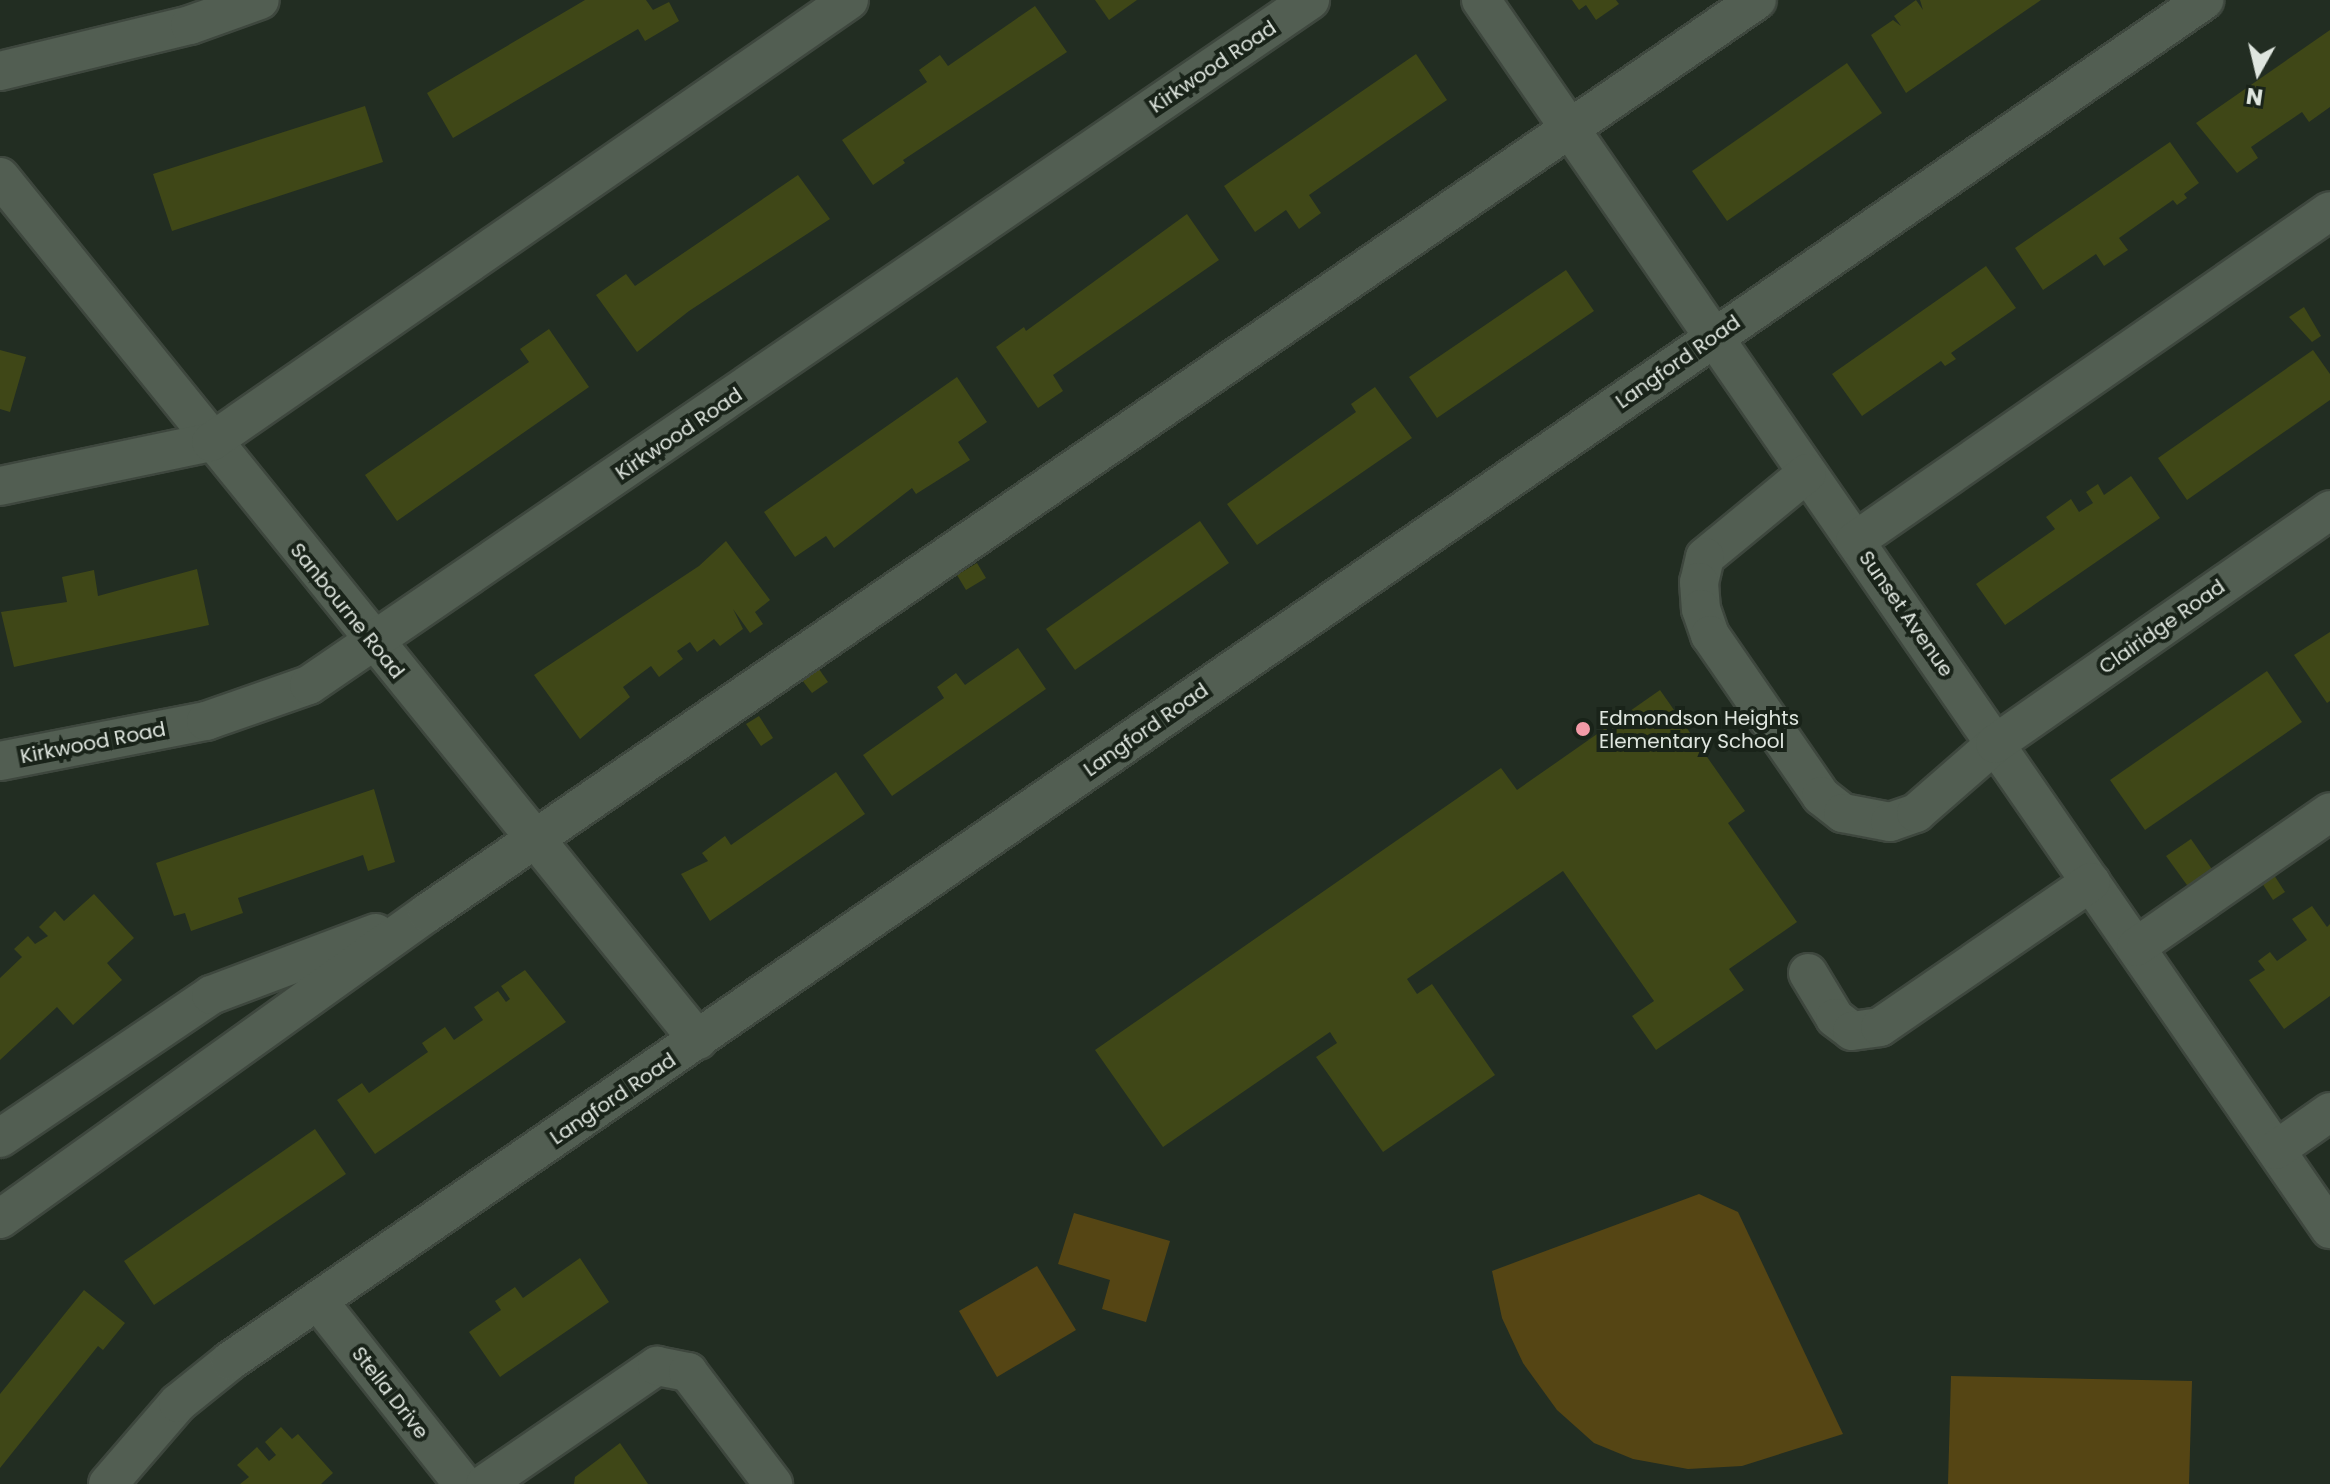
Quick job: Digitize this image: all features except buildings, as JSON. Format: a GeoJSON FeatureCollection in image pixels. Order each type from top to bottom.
{"type":"FeatureCollection","features":[{"type":"Feature","properties":{"kind":"street"},"geometry":{"type":"LineString","coordinates":[[0,71],[190,25],[260,0]]}},
{"type":"Feature","properties":{"kind":"street"},"geometry":{"type":"LineString","coordinates":[[0,486],[211,442],[849,0]]}},
{"type":"Feature","properties":{"kind":"street","name":"Kirkwood Road"},"geometry":{"type":"LineString","coordinates":[[0,761],[262,705],[309,685],[1310,0]]}},
{"type":"Feature","properties":{"kind":"street","name":"Sunset Avenue"},"geometry":{"type":"LineString","coordinates":[[1481,0],[2330,1229]]}},
{"type":"Feature","properties":{"kind":"street"},"geometry":{"type":"LineString","coordinates":[[0,1219],[427,913],[535,843],[1757,0]]}},
{"type":"Feature","properties":{"kind":"street","name":"Langford Road"},"geometry":{"type":"LineString","coordinates":[[108,1484],[178,1403],[318,1301],[2204,0]]}},
{"type":"Feature","properties":{"kind":"street","name":"Sanbourne Road"},"geometry":{"type":"LineString","coordinates":[[0,177],[373,644],[698,1040]]}},
{"type":"Feature","properties":{"kind":"street"},"geometry":{"type":"LineString","coordinates":[[1855,541],[2330,211]]}},
{"type":"Feature","properties":{"kind":"street","name":"Clairidge Road"},"geometry":{"type":"LineString","coordinates":[[1807,473],[1722,538],[1705,557],[1699,582],[1710,635],[1821,796],[1843,813],[1890,822],[1916,813],[1995,744],[2330,510]]}},
{"type":"Feature","properties":{"kind":"street"},"geometry":{"type":"LineString","coordinates":[[2136,947],[2330,812]]}},
{"type":"Feature","properties":{"kind":"street"},"geometry":{"type":"LineString","coordinates":[[1808,973],[1835,1018],[1852,1031],[1880,1027],[2091,882]]}},
{"type":"Feature","properties":{"kind":"street"},"geometry":{"type":"LineString","coordinates":[[0,1138],[211,995],[427,913]]}},
{"type":"Feature","properties":{"kind":"street"},"geometry":{"type":"LineString","coordinates":[[2276,1150],[2330,1112]]}},
{"type":"Feature","properties":{"kind":"street","name":"Stella Drive"},"geometry":{"type":"LineString","coordinates":[[318,1301],[463,1484]]}},
{"type":"Feature","properties":{"kind":"street"},"geometry":{"type":"LineString","coordinates":[[485,1484],[657,1366],[688,1372],[773,1484]]}},
{"type":"Feature","properties":{"kind":"shaded area"},"geometry":{"type":"Polygon","coordinates":[[[1699,1194],[1738,1212],[1843,1434],[1742,1466],[1688,1469],[1633,1459],[1594,1443],[1557,1410],[1523,1363],[1502,1318],[1492,1271],[1699,1194]]]}},
{"type":"Feature","properties":{"kind":"shaded area"},"geometry":{"type":"Polygon","coordinates":[[[1074,1213],[1170,1241],[1146,1322],[1102,1309],[1110,1280],[1058,1264],[1074,1213]]]}},
{"type":"Feature","properties":{"kind":"shaded area"},"geometry":{"type":"Polygon","coordinates":[[[1037,1266],[1076,1330],[997,1377],[959,1311],[1037,1266]]]}},
{"type":"Feature","properties":{"kind":"shaded area"},"geometry":{"type":"Polygon","coordinates":[[[1951,1376],[2192,1381],[2189,1484],[1948,1484],[1951,1376]]]}},
{"type":"Feature","properties":{"kind":"place","name":"Edmondson Heights Elementary School"},"geometry":{"type":"Point","coordinates":[1583,729]}}]}
